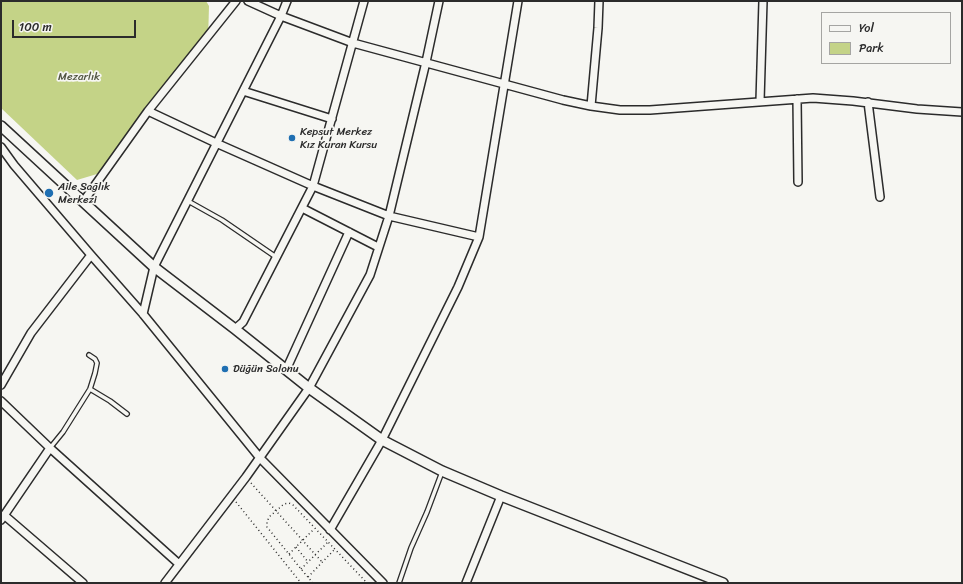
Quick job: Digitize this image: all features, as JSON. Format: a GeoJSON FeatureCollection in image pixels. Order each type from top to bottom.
{"type":"FeatureCollection","features":[{"type":"Feature","properties":{"kind":"street"},"geometry":{"type":"LineString","coordinates":[[83,202],[148,111],[236,1]]}},
{"type":"Feature","properties":{"kind":"street"},"geometry":{"type":"LineString","coordinates":[[248,1],[281,16],[353,43],[563,100],[591,106],[620,110],[650,110],[813,98],[962,112]]}},
{"type":"Feature","properties":{"kind":"street"},"geometry":{"type":"LineString","coordinates":[[143,314],[154,268],[281,16],[287,1]]}},
{"type":"Feature","properties":{"kind":"street"},"geometry":{"type":"LineString","coordinates":[[235,329],[243,322],[313,186],[364,1]]}},
{"type":"Feature","properties":{"kind":"street"},"geometry":{"type":"LineString","coordinates":[[165,583],[246,477],[309,388],[370,275],[388,216],[426,62],[439,1]]}},
{"type":"Feature","properties":{"kind":"street"},"geometry":{"type":"LineString","coordinates":[[330,530],[382,440],[458,287],[479,237],[518,1]]}},
{"type":"Feature","properties":{"kind":"street"},"geometry":{"type":"LineString","coordinates":[[591,106],[600,1]]}},
{"type":"Feature","properties":{"kind":"street"},"geometry":{"type":"LineString","coordinates":[[760,101],[764,1]]}},
{"type":"Feature","properties":{"kind":"street"},"geometry":{"type":"LineString","coordinates":[[243,91],[332,119]]}},
{"type":"Feature","properties":{"kind":"street"},"geometry":{"type":"LineString","coordinates":[[797,98],[798,182]]}},
{"type":"Feature","properties":{"kind":"street"},"geometry":{"type":"LineString","coordinates":[[868,102],[880,197]]}},
{"type":"Feature","properties":{"kind":"street"},"geometry":{"type":"LineString","coordinates":[[148,111],[216,144],[313,186],[388,216],[479,237]]}},
{"type":"Feature","properties":{"kind":"street"},"geometry":{"type":"LineString","coordinates":[[1,126],[154,268],[235,329],[309,388],[382,440],[442,471],[501,496],[723,583]]}},
{"type":"Feature","properties":{"kind":"street"},"geometry":{"type":"LineString","coordinates":[[1,147],[14,165],[143,314],[260,458],[383,583]]}},
{"type":"Feature","properties":{"kind":"street"},"geometry":{"type":"LineString","coordinates":[[302,208],[378,247]]}},
{"type":"Feature","properties":{"kind":"street"},"geometry":{"type":"LineString","coordinates":[[286,370],[349,232]]}},
{"type":"Feature","properties":{"kind":"street"},"geometry":{"type":"LineString","coordinates":[[1,385],[31,333],[91,255]]}},
{"type":"Feature","properties":{"kind":"street"},"geometry":{"type":"LineString","coordinates":[[1,401],[50,448],[179,564]]}},
{"type":"Feature","properties":{"kind":"street"},"geometry":{"type":"LineString","coordinates":[[50,448],[2,518],[83,583]]}},
{"type":"Feature","properties":{"kind":"street"},"geometry":{"type":"LineString","coordinates":[[466,583],[501,496]]}},
{"type":"Feature","properties":{"kind":"lane"},"geometry":{"type":"LineString","coordinates":[[188,200],[222,220],[277,257]]}},
{"type":"Feature","properties":{"kind":"lane"},"geometry":{"type":"LineString","coordinates":[[50,448],[63,432],[90,389],[97,363],[95,359],[89,355]]}},
{"type":"Feature","properties":{"kind":"lane"},"geometry":{"type":"LineString","coordinates":[[90,389],[110,401],[127,414]]}},
{"type":"Feature","properties":{"kind":"lane"},"geometry":{"type":"LineString","coordinates":[[399,583],[411,548],[427,512],[442,471]]}},
{"type":"Feature","properties":{"kind":"path"},"geometry":{"type":"LineString","coordinates":[[246,477],[322,562]]}},
{"type":"Feature","properties":{"kind":"path"},"geometry":{"type":"LineString","coordinates":[[231,496],[301,583]]}},
{"type":"Feature","properties":{"kind":"path"},"geometry":{"type":"LineString","coordinates":[[313,583],[267,527],[267,519],[284,504],[291,504],[368,583]]}},
{"type":"Feature","properties":{"kind":"path"},"geometry":{"type":"LineString","coordinates":[[289,554],[315,528]]}},
{"type":"Feature","properties":{"kind":"path"},"geometry":{"type":"LineString","coordinates":[[301,569],[328,542]]}},
{"type":"Feature","properties":{"kind":"path"},"geometry":{"type":"LineString","coordinates":[[296,547],[308,562]]}},
{"type":"Feature","properties":{"kind":"path"},"geometry":{"type":"LineString","coordinates":[[308,577],[335,549]]}},
{"type":"Feature","properties":{"kind":"green space","name":"Mezarlık"},"geometry":{"type":"Polygon","coordinates":[[[1,1],[206,1],[209,6],[208,41],[97,174],[77,180],[1,108],[1,1]]]}},
{"type":"Feature","properties":{"kind":"place","name":"Kepsut Merkez Kız Kuran Kursu"},"geometry":{"type":"Point","coordinates":[292,138]}},
{"type":"Feature","properties":{"kind":"place","name":"Aile Sağlık Merkezi"},"geometry":{"type":"Point","coordinates":[49,193]}},
{"type":"Feature","properties":{"kind":"place","name":"Düğün Salonu"},"geometry":{"type":"Point","coordinates":[225,369]}}]}
